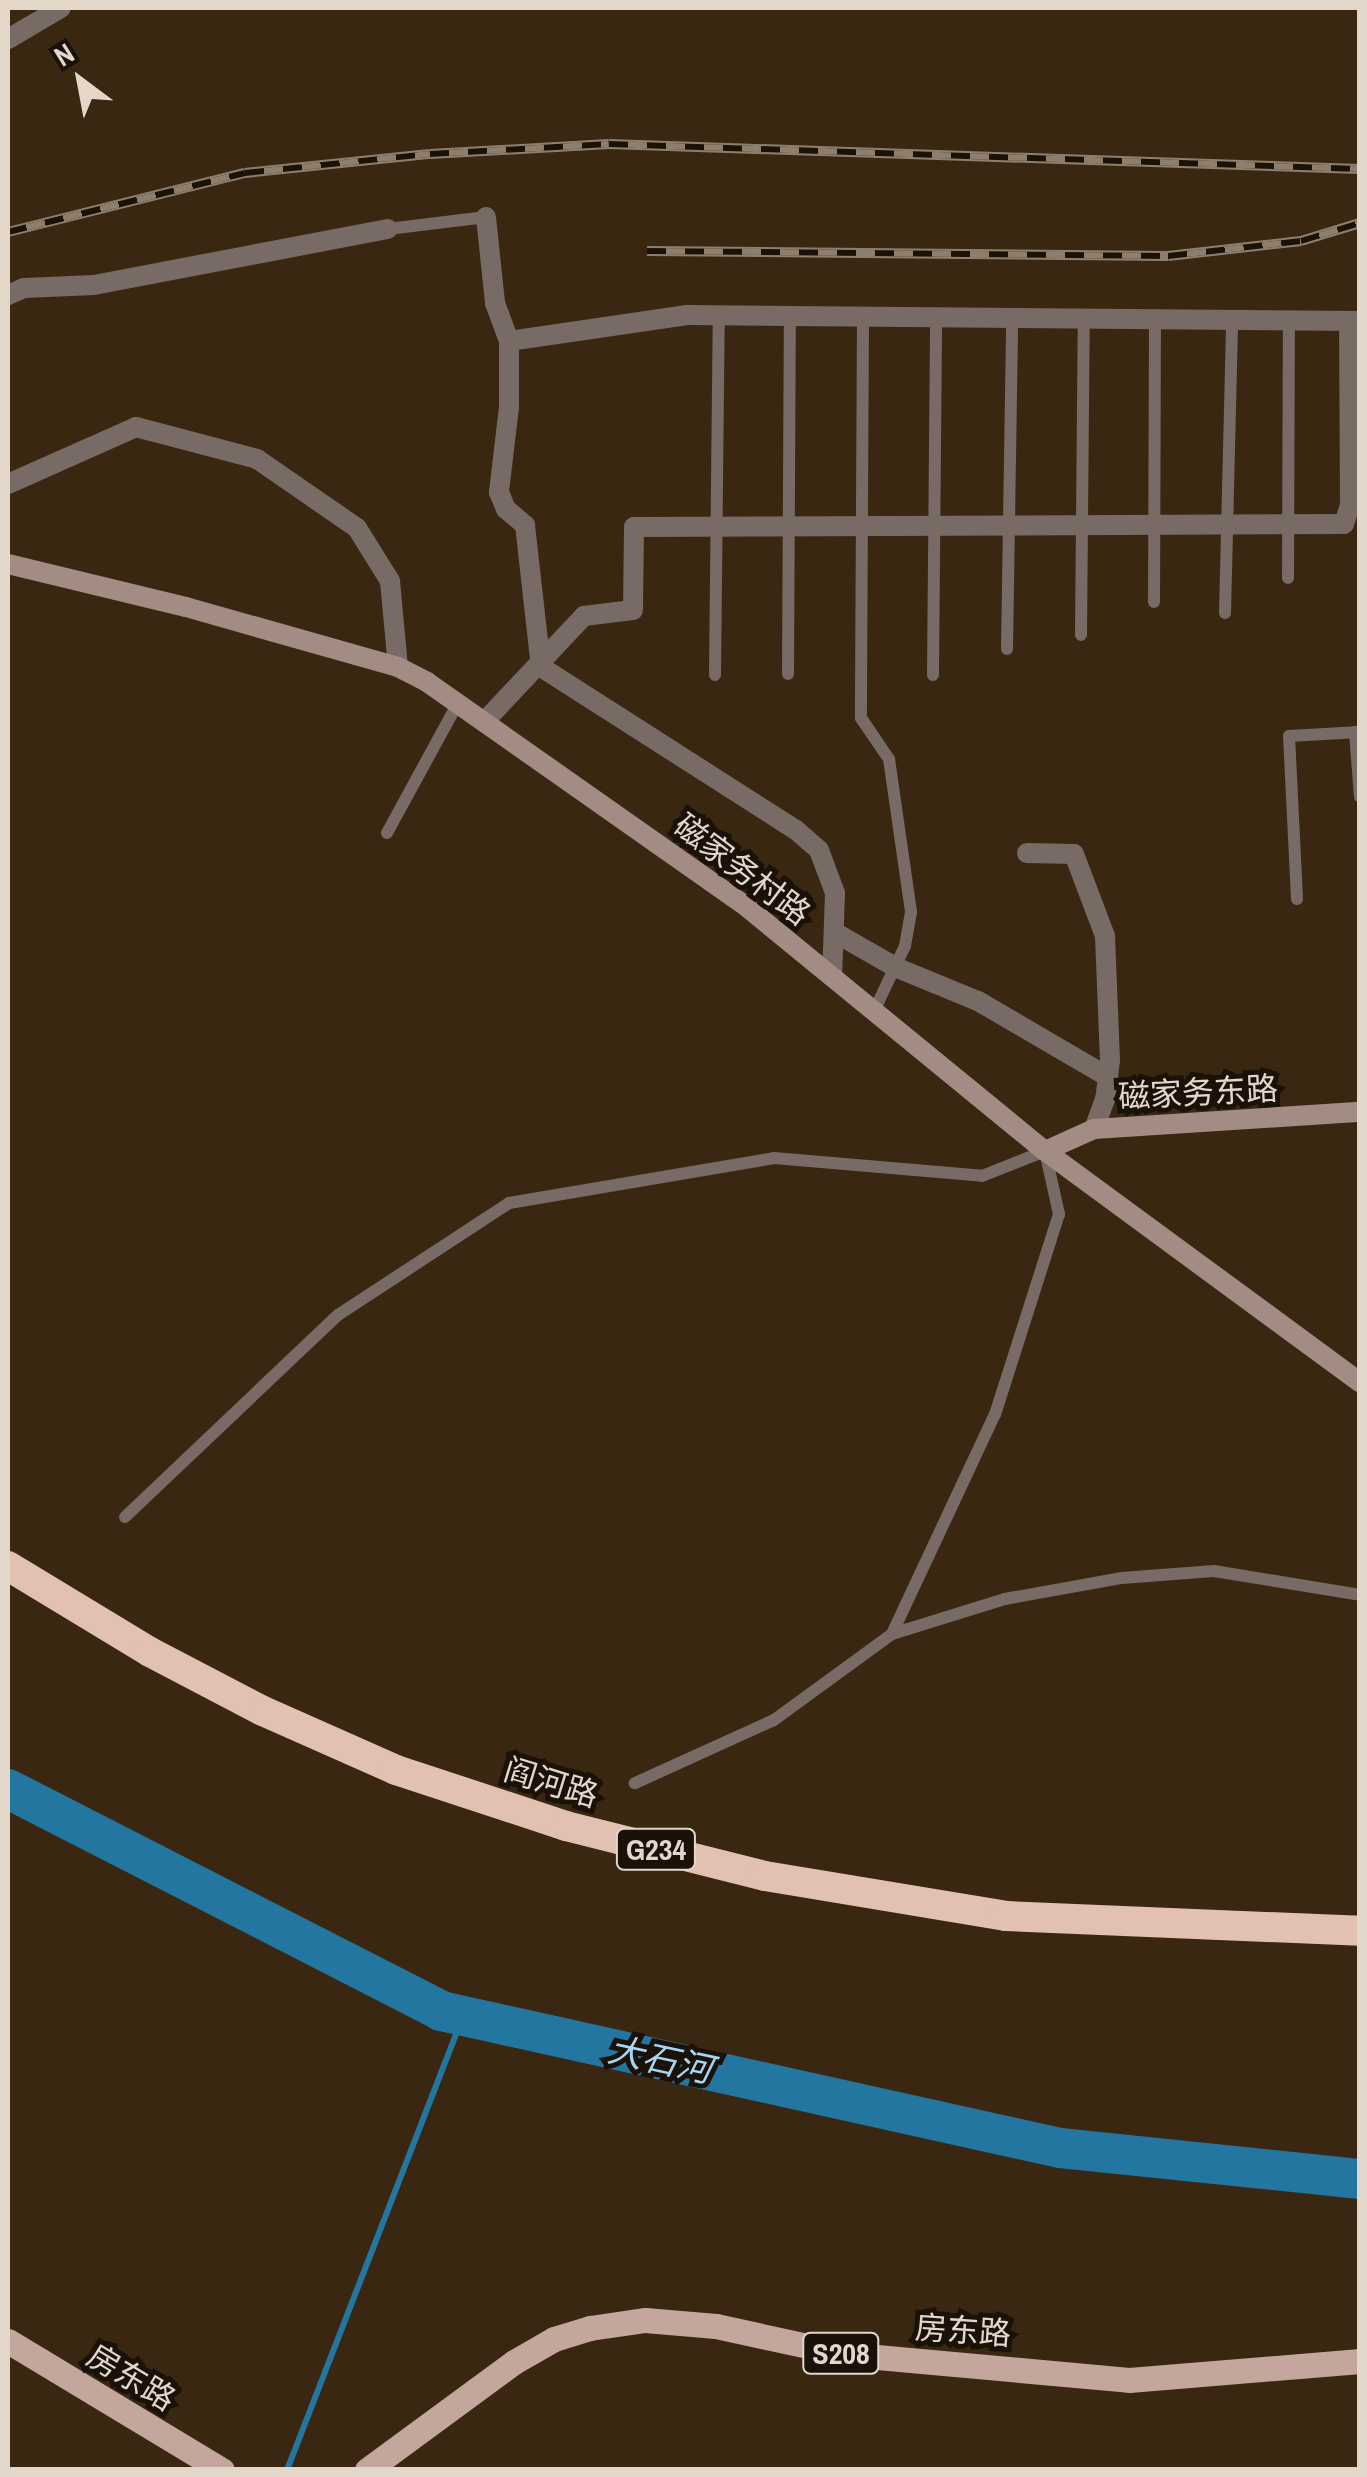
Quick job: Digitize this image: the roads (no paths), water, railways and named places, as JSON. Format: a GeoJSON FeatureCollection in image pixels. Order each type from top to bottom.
{"type":"FeatureCollection","features":[{"type":"Feature","properties":{"kind":"highway","name":"阎河路"},"geometry":{"type":"LineString","coordinates":[[8,1566],[150,1652],[263,1711],[396,1770],[566,1826],[764,1876],[1006,1916],[1360,1932]]}},
{"type":"Feature","properties":{"kind":"main road","name":"房东路"},"geometry":{"type":"LineString","coordinates":[[367,2470],[514,2362],[554,2339],[590,2328],[645,2320],[716,2326],[844,2354],[1129,2380],[1360,2362]]}},
{"type":"Feature","properties":{"kind":"main road","name":"房东路"},"geometry":{"type":"LineString","coordinates":[[8,2341],[222,2470]]}},
{"type":"Feature","properties":{"kind":"street"},"geometry":{"type":"LineString","coordinates":[[8,39],[62,8]]}},
{"type":"Feature","properties":{"kind":"street"},"geometry":{"type":"LineString","coordinates":[[486,217],[495,303],[509,340],[509,407],[499,492],[506,509],[526,526],[541,667]]}},
{"type":"Feature","properties":{"kind":"street"},"geometry":{"type":"LineString","coordinates":[[8,295],[24,288],[94,285],[388,228]]}},
{"type":"Feature","properties":{"kind":"street"},"geometry":{"type":"LineString","coordinates":[[484,722],[541,667],[584,616],[633,610],[634,527],[1288,528],[1344,524],[1350,506],[1354,321],[687,315],[509,340]]}},
{"type":"Feature","properties":{"kind":"street"},"geometry":{"type":"LineString","coordinates":[[8,484],[136,427],[257,459],[358,528],[390,581],[398,668]]}},
{"type":"Feature","properties":{"kind":"street","name":"磁家务村路"},"geometry":{"type":"LineString","coordinates":[[8,564],[186,607],[398,668],[458,704],[748,908],[1045,1151],[1360,1382]]}},
{"type":"Feature","properties":{"kind":"street"},"geometry":{"type":"LineString","coordinates":[[541,667],[796,830],[819,850],[835,894],[832,977]]}},
{"type":"Feature","properties":{"kind":"street"},"geometry":{"type":"LineString","coordinates":[[1027,853],[1074,854],[1105,936],[1108,1076],[1094,1129]]}},
{"type":"Feature","properties":{"kind":"street"},"geometry":{"type":"LineString","coordinates":[[834,932],[895,967],[978,1001],[1108,1076]]}},
{"type":"Feature","properties":{"kind":"street","name":"磁家务东路"},"geometry":{"type":"LineString","coordinates":[[1045,1151],[1094,1129],[1360,1112]]}},
{"type":"Feature","properties":{"kind":"lane"},"geometry":{"type":"LineString","coordinates":[[388,228],[486,217]]}},
{"type":"Feature","properties":{"kind":"lane"},"geometry":{"type":"LineString","coordinates":[[715,675],[719,315]]}},
{"type":"Feature","properties":{"kind":"lane"},"geometry":{"type":"LineString","coordinates":[[788,674],[790,316]]}},
{"type":"Feature","properties":{"kind":"lane"},"geometry":{"type":"LineString","coordinates":[[863,316],[860,718],[890,759],[911,912],[906,946],[874,1011]]}},
{"type":"Feature","properties":{"kind":"lane"},"geometry":{"type":"LineString","coordinates":[[934,675],[936,316]]}},
{"type":"Feature","properties":{"kind":"lane"},"geometry":{"type":"LineString","coordinates":[[1008,649],[1012,316]]}},
{"type":"Feature","properties":{"kind":"lane"},"geometry":{"type":"LineString","coordinates":[[1081,635],[1084,316]]}},
{"type":"Feature","properties":{"kind":"lane"},"geometry":{"type":"LineString","coordinates":[[1154,602],[1155,317]]}},
{"type":"Feature","properties":{"kind":"lane"},"geometry":{"type":"LineString","coordinates":[[1225,613],[1232,318]]}},
{"type":"Feature","properties":{"kind":"lane"},"geometry":{"type":"LineString","coordinates":[[1288,578],[1289,320]]}},
{"type":"Feature","properties":{"kind":"lane"},"geometry":{"type":"LineString","coordinates":[[386,833],[458,704]]}},
{"type":"Feature","properties":{"kind":"lane"},"geometry":{"type":"LineString","coordinates":[[1296,899],[1290,736],[1357,732],[1360,798]]}},
{"type":"Feature","properties":{"kind":"lane"},"geometry":{"type":"LineString","coordinates":[[125,1517],[338,1315],[509,1203],[774,1158],[982,1176],[1045,1151],[1058,1214],[1041,1270],[995,1414],[892,1634]]}},
{"type":"Feature","properties":{"kind":"lane"},"geometry":{"type":"LineString","coordinates":[[635,1783],[774,1720],[892,1634],[1005,1599],[1122,1578],[1214,1570],[1360,1595]]}},
{"type":"Feature","properties":{"kind":"waterway","name":"大石河"},"geometry":{"type":"LineString","coordinates":[[8,1789],[441,2011],[1060,2148],[1360,2179]]}},
{"type":"Feature","properties":{"kind":"waterway"},"geometry":{"type":"LineString","coordinates":[[287,2470],[463,2016]]}},
{"type":"Feature","properties":{"kind":"railway"},"geometry":{"type":"LineString","coordinates":[[8,232],[245,173],[430,154],[609,144],[1360,169]]}},
{"type":"Feature","properties":{"kind":"railway"},"geometry":{"type":"LineString","coordinates":[[647,251],[1168,256],[1301,241],[1360,223]]}}]}
